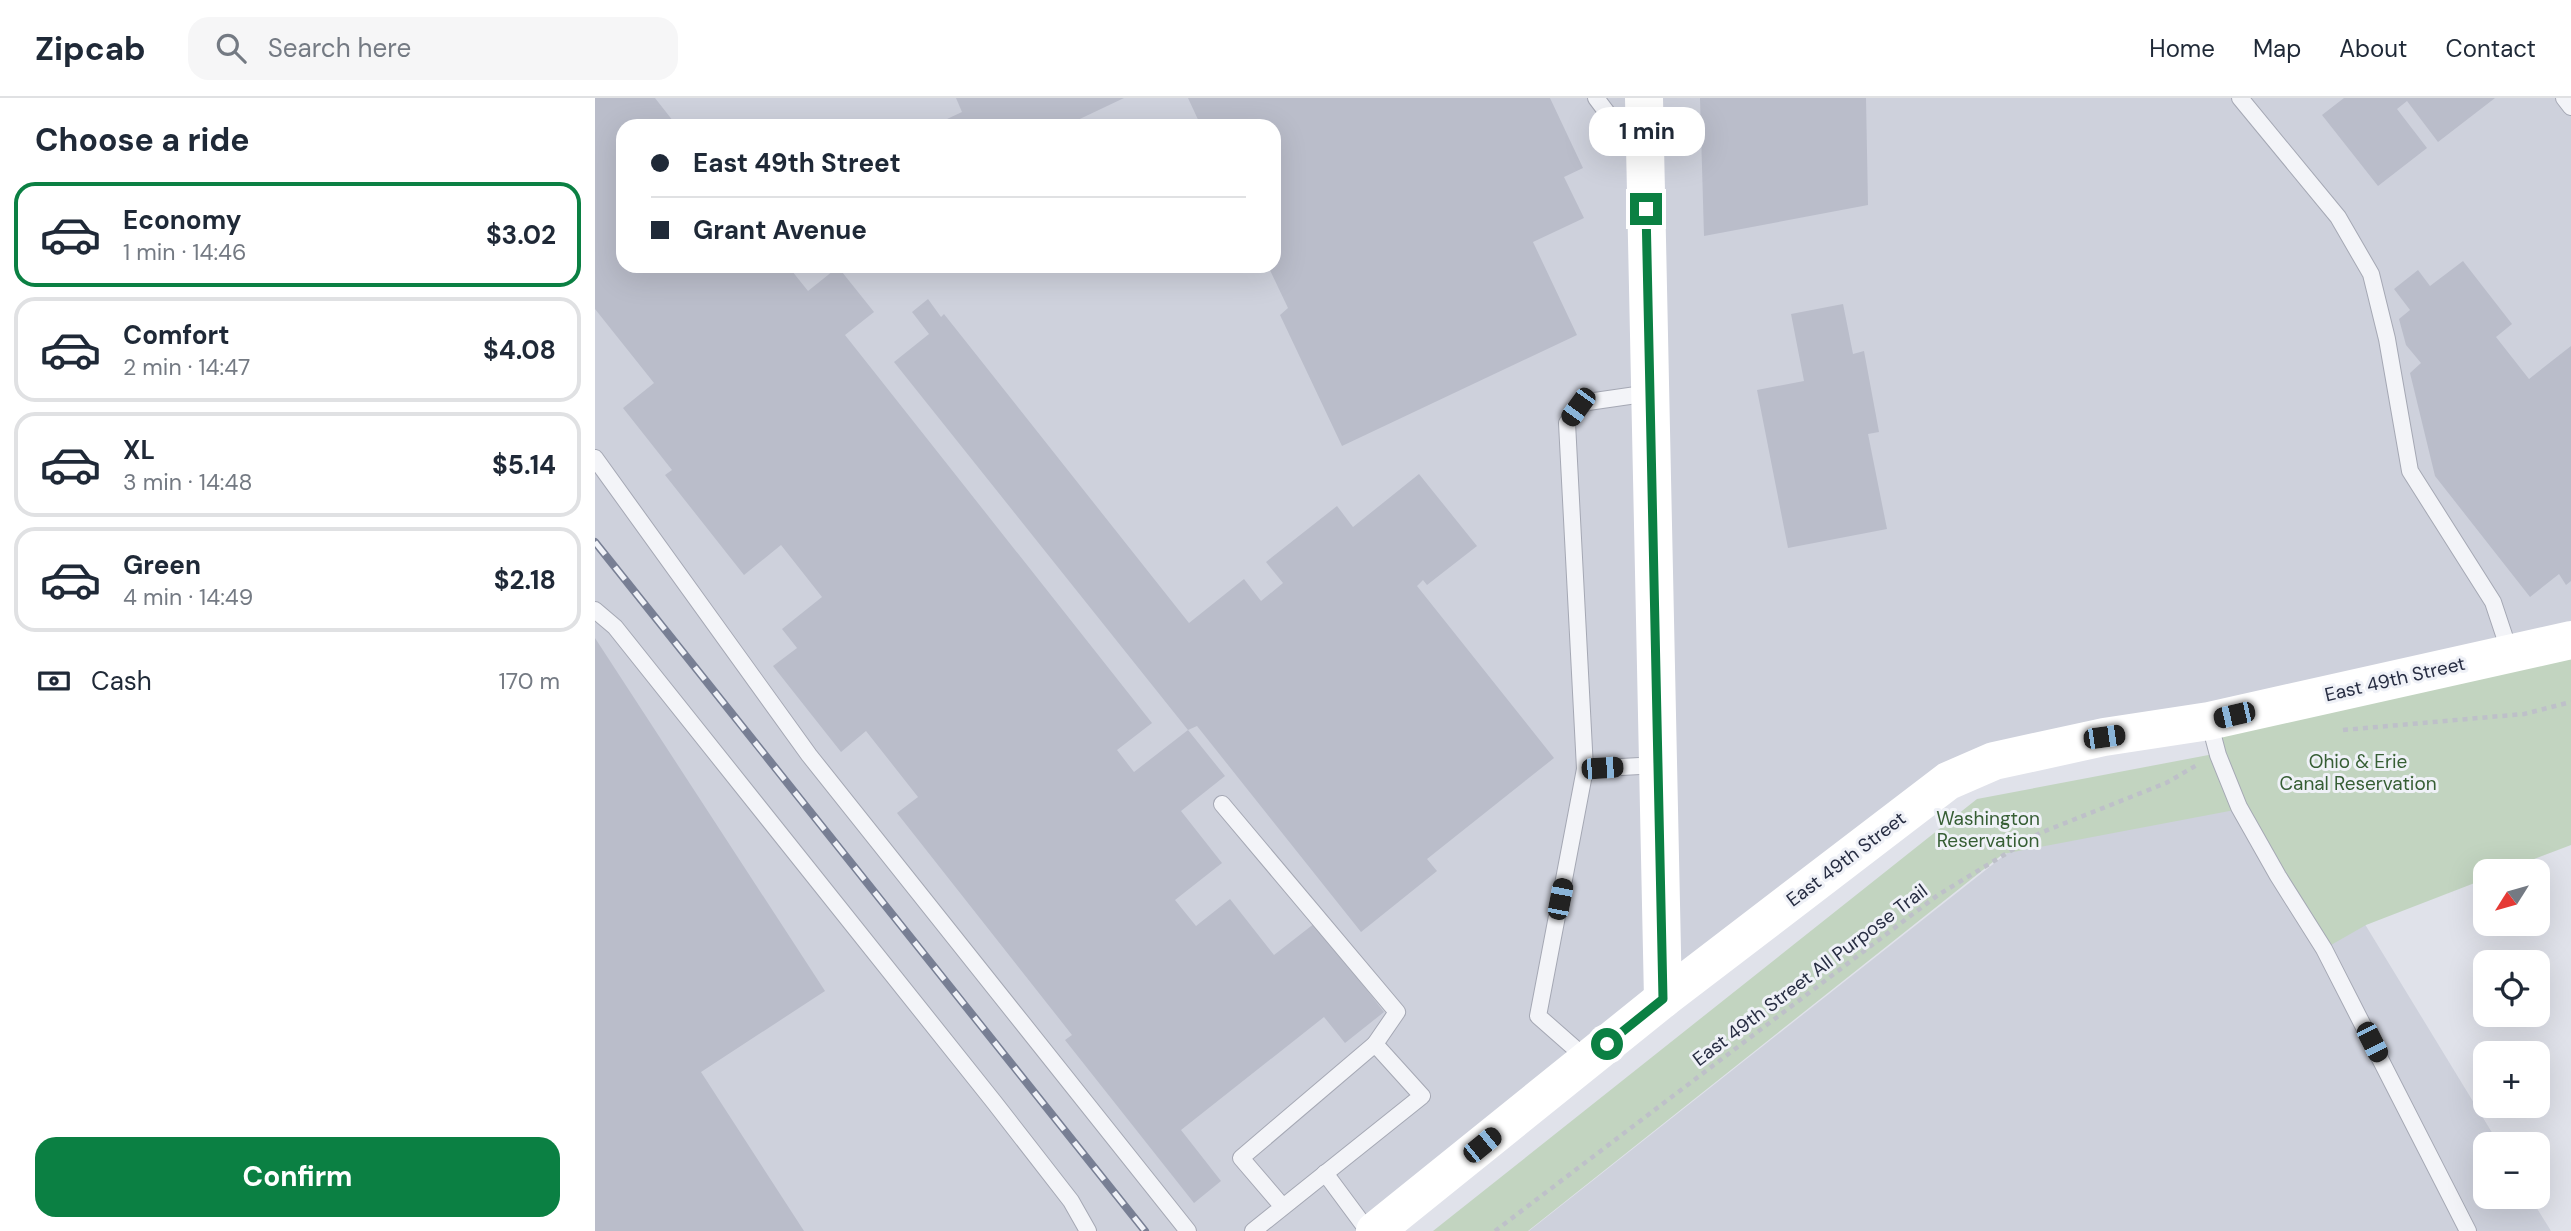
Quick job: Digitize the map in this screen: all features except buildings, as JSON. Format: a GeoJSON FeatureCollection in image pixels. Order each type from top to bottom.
{"type":"FeatureCollection","features":[{"type":"Feature","properties":{"kind":"street"},"geometry":{"type":"LineString","coordinates":[[1644,112],[1663,999]]}},
{"type":"Feature","properties":{"kind":"street","name":"East 49th Street"},"geometry":{"type":"LineString","coordinates":[[1375,1231],[1663,999],[1948,781],[1994,761],[2104,737],[2209,721],[2571,640]]}},
{"type":"Feature","properties":{"kind":"lane"},"geometry":{"type":"LineString","coordinates":[[1595,98],[1611,118],[1644,112]]}},
{"type":"Feature","properties":{"kind":"lane"},"geometry":{"type":"LineString","coordinates":[[2240,98],[2338,217],[2371,274],[2387,339],[2410,471],[2493,602],[2510,653]]}},
{"type":"Feature","properties":{"kind":"lane"},"geometry":{"type":"LineString","coordinates":[[2564,98],[2571,107]]}},
{"type":"Feature","properties":{"kind":"lane"},"geometry":{"type":"LineString","coordinates":[[1588,1060],[1538,1016],[1585,769],[1567,423],[1578,407],[1588,402],[1650,393]]}},
{"type":"Feature","properties":{"kind":"lane"},"geometry":{"type":"LineString","coordinates":[[595,458],[809,755],[1188,1231]]}},
{"type":"Feature","properties":{"kind":"lane"},"geometry":{"type":"LineString","coordinates":[[595,610],[615,626],[994,1102],[1071,1201],[1088,1231]]}},
{"type":"Feature","properties":{"kind":"lane"},"geometry":{"type":"LineString","coordinates":[[2209,721],[2218,755],[2239,807],[2324,949],[2469,1231]]}},
{"type":"Feature","properties":{"kind":"lane"},"geometry":{"type":"LineString","coordinates":[[1585,769],[1658,765]]}},
{"type":"Feature","properties":{"kind":"lane"},"geometry":{"type":"LineString","coordinates":[[1222,804],[1397,1012],[1375,1044],[1241,1158],[1283,1207]]}},
{"type":"Feature","properties":{"kind":"lane"},"geometry":{"type":"LineString","coordinates":[[1253,1231],[1422,1096],[1375,1044]]}},
{"type":"Feature","properties":{"kind":"lane"},"geometry":{"type":"LineString","coordinates":[[1325,1174],[1369,1231]]}},
{"type":"Feature","properties":{"kind":"path"},"geometry":{"type":"LineString","coordinates":[[2338,730],[2524,714],[2571,702]]}},
{"type":"Feature","properties":{"kind":"path","name":"East 49th Street All Purpose Trail"},"geometry":{"type":"LineString","coordinates":[[1495,1231],[1938,895],[2040,833],[2166,783]]}},
{"type":"Feature","properties":{"kind":"shaded area"},"geometry":{"type":"Polygon","coordinates":[[[595,98],[2571,98],[2571,640],[1994,761],[1375,1231],[595,1231],[595,98]]]}},
{"type":"Feature","properties":{"kind":"shaded area"},"geometry":{"type":"Polygon","coordinates":[[[2288,798],[2473,1101],[2473,1118],[2483,1118],[2492,1132],[2473,1132],[2473,1209],[2537,1209],[2551,1231],[1529,1231],[2011,850],[2288,798]]]}},
{"type":"Feature","properties":{"kind":"green space"},"geometry":{"type":"Polygon","coordinates":[[[2571,640],[2571,845],[2534,859],[2473,859],[2473,884],[2366,925],[2324,949],[2240,809],[2003,854],[1528,1231],[1433,1231],[1977,799],[2219,753],[2209,721],[2571,640]]]}},
{"type":"Feature","properties":{"kind":"railway"},"geometry":{"type":"LineString","coordinates":[[595,542],[1145,1231]]}},
{"type":"Feature","properties":{"kind":"route"},"geometry":{"type":"LineString","coordinates":[[1607,1044],[1663,999],[1646,209]]}},
{"type":"Feature","properties":{"kind":"park label","name":"Ohio & Erie Canal Reservation"},"geometry":{"type":"Point","coordinates":[2358,772]}},
{"type":"Feature","properties":{"kind":"park label","name":"Washington Reservation"},"geometry":{"type":"Point","coordinates":[1988,829]}}]}
